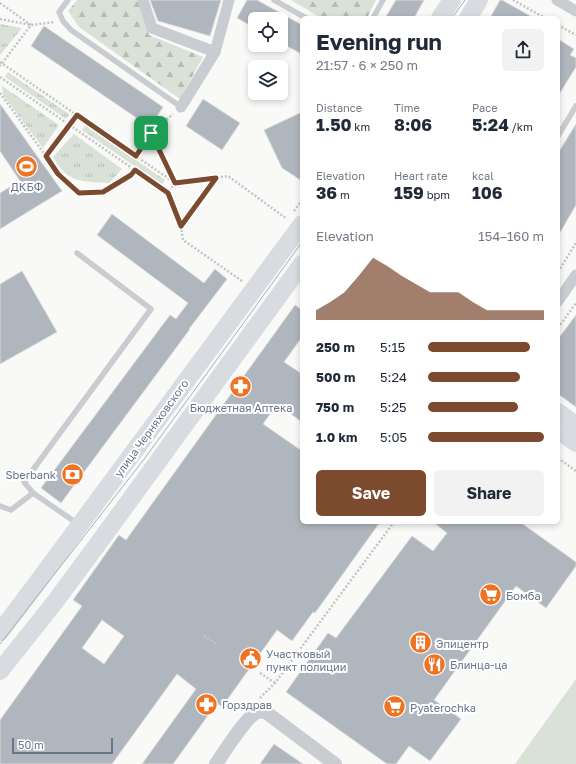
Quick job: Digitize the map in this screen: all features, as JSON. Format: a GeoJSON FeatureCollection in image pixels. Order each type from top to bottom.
{"type":"FeatureCollection","features":[{"type":"Feature","properties":{"kind":"main road"},"geometry":{"type":"LineString","coordinates":[[441,16],[452,0]]}},
{"type":"Feature","properties":{"kind":"main road"},"geometry":{"type":"LineString","coordinates":[[469,16],[479,0]]}},
{"type":"Feature","properties":{"kind":"main road","name":"улица Черняховского"},"geometry":{"type":"LineString","coordinates":[[0,632],[80,526],[296,230]]}},
{"type":"Feature","properties":{"kind":"main road"},"geometry":{"type":"LineString","coordinates":[[0,671],[55,602],[96,547],[300,267]]}},
{"type":"Feature","properties":{"kind":"main road"},"geometry":{"type":"LineString","coordinates":[[560,413],[576,425]]}},
{"type":"Feature","properties":{"kind":"main road"},"geometry":{"type":"LineString","coordinates":[[560,431],[576,443]]}},
{"type":"Feature","properties":{"kind":"street"},"geometry":{"type":"LineString","coordinates":[[143,0],[152,28],[215,52]]}},
{"type":"Feature","properties":{"kind":"street"},"geometry":{"type":"LineString","coordinates":[[181,107],[215,52],[229,0]]}},
{"type":"Feature","properties":{"kind":"street"},"geometry":{"type":"LineString","coordinates":[[557,0],[576,10]]}},
{"type":"Feature","properties":{"kind":"street"},"geometry":{"type":"LineString","coordinates":[[560,298],[576,275]]}},
{"type":"Feature","properties":{"kind":"street"},"geometry":{"type":"LineString","coordinates":[[216,764],[248,719],[258,712],[267,713],[335,764]]}},
{"type":"Feature","properties":{"kind":"lane"},"geometry":{"type":"LineString","coordinates":[[68,0],[59,12],[63,21],[71,30],[181,107]]}},
{"type":"Feature","properties":{"kind":"lane"},"geometry":{"type":"LineString","coordinates":[[274,0],[302,16]]}},
{"type":"Feature","properties":{"kind":"lane"},"geometry":{"type":"LineString","coordinates":[[374,16],[383,0]]}},
{"type":"Feature","properties":{"kind":"lane"},"geometry":{"type":"LineString","coordinates":[[560,133],[576,106]]}},
{"type":"Feature","properties":{"kind":"lane"},"geometry":{"type":"LineString","coordinates":[[77,253],[151,309],[24,482],[33,493],[80,526]]}},
{"type":"Feature","properties":{"kind":"lane"},"geometry":{"type":"LineString","coordinates":[[0,506],[11,510],[33,493]]}},
{"type":"Feature","properties":{"kind":"path"},"geometry":{"type":"LineString","coordinates":[[513,0],[519,1],[542,16]]}},
{"type":"Feature","properties":{"kind":"path"},"geometry":{"type":"LineString","coordinates":[[0,3],[31,25]]}},
{"type":"Feature","properties":{"kind":"path"},"geometry":{"type":"LineString","coordinates":[[0,19],[31,25],[63,21]]}},
{"type":"Feature","properties":{"kind":"path"},"geometry":{"type":"LineString","coordinates":[[31,25],[1,64],[175,183],[228,176],[296,230]]}},
{"type":"Feature","properties":{"kind":"path"},"geometry":{"type":"LineString","coordinates":[[560,26],[576,35]]}},
{"type":"Feature","properties":{"kind":"path"},"geometry":{"type":"LineString","coordinates":[[0,77],[168,193],[181,226],[183,240],[242,281]]}},
{"type":"Feature","properties":{"kind":"path"},"geometry":{"type":"LineString","coordinates":[[0,93],[58,174],[79,193],[103,192],[131,175],[135,170]]}},
{"type":"Feature","properties":{"kind":"path"},"geometry":{"type":"LineString","coordinates":[[136,156],[151,133],[181,107]]}},
{"type":"Feature","properties":{"kind":"path"},"geometry":{"type":"LineString","coordinates":[[46,156],[77,115]]}},
{"type":"Feature","properties":{"kind":"path"},"geometry":{"type":"LineString","coordinates":[[151,133],[175,183]]}},
{"type":"Feature","properties":{"kind":"path"},"geometry":{"type":"LineString","coordinates":[[181,226],[216,178]]}},
{"type":"Feature","properties":{"kind":"path"},"geometry":{"type":"LineString","coordinates":[[168,193],[175,183]]}},
{"type":"Feature","properties":{"kind":"path"},"geometry":{"type":"LineString","coordinates":[[560,269],[576,243]]}},
{"type":"Feature","properties":{"kind":"path"},"geometry":{"type":"LineString","coordinates":[[560,325],[576,303]]}},
{"type":"Feature","properties":{"kind":"path"},"geometry":{"type":"LineString","coordinates":[[560,459],[576,471]]}},
{"type":"Feature","properties":{"kind":"path"},"geometry":{"type":"LineString","coordinates":[[258,712],[255,702],[275,683],[393,524]]}},
{"type":"Feature","properties":{"kind":"path"},"geometry":{"type":"LineString","coordinates":[[204,636],[218,645]]}},
{"type":"Feature","properties":{"kind":"path"},"geometry":{"type":"LineString","coordinates":[[260,673],[275,683]]}},
{"type":"Feature","properties":{"kind":"green space"},"geometry":{"type":"Polygon","coordinates":[[[77,0],[138,0],[149,35],[203,57],[180,99],[79,27],[68,11],[77,0]]]}},
{"type":"Feature","properties":{"kind":"green space"},"geometry":{"type":"Polygon","coordinates":[[[291,0],[376,0],[368,16],[318,16],[291,0]]]}},
{"type":"Feature","properties":{"kind":"green space"},"geometry":{"type":"Polygon","coordinates":[[[0,24],[22,28],[0,55],[0,24]]]}},
{"type":"Feature","properties":{"kind":"green space"},"geometry":{"type":"Polygon","coordinates":[[[8,72],[69,114],[66,119],[5,77],[8,72]]]}},
{"type":"Feature","properties":{"kind":"green space"},"geometry":{"type":"Polygon","coordinates":[[[2,86],[59,125],[43,148],[3,95],[2,86]]]}},
{"type":"Feature","properties":{"kind":"green space"},"geometry":{"type":"Polygon","coordinates":[[[85,125],[165,180],[162,185],[82,130],[85,125]]]}},
{"type":"Feature","properties":{"kind":"green space"},"geometry":{"type":"Polygon","coordinates":[[[74,134],[122,169],[109,183],[83,181],[70,177],[59,166],[53,157],[74,134]]]}},
{"type":"Feature","properties":{"kind":"green space"},"geometry":{"type":"Polygon","coordinates":[[[576,679],[576,764],[515,764],[576,679]]]}},
{"type":"Feature","properties":{"kind":"building"},"geometry":{"type":"Polygon","coordinates":[[[150,0],[221,0],[210,36],[158,21],[150,0]]]}},
{"type":"Feature","properties":{"kind":"building"},"geometry":{"type":"Polygon","coordinates":[[[247,0],[257,0],[279,12],[248,12],[248,24],[237,18],[247,0]]]}},
{"type":"Feature","properties":{"kind":"building"},"geometry":{"type":"Polygon","coordinates":[[[396,0],[424,0],[415,16],[386,16],[396,0]]]}},
{"type":"Feature","properties":{"kind":"building"},"geometry":{"type":"Polygon","coordinates":[[[500,0],[502,0],[530,16],[491,16],[500,0]]]}},
{"type":"Feature","properties":{"kind":"building"},"geometry":{"type":"Polygon","coordinates":[[[288,17],[300,24],[300,53],[288,47],[288,17]]]}},
{"type":"Feature","properties":{"kind":"building"},"geometry":{"type":"Polygon","coordinates":[[[44,26],[163,107],[150,127],[31,46],[44,26]]]}},
{"type":"Feature","properties":{"kind":"building"},"geometry":{"type":"Polygon","coordinates":[[[560,40],[574,49],[570,55],[576,58],[576,67],[560,93],[560,40]]]}},
{"type":"Feature","properties":{"kind":"building"},"geometry":{"type":"Polygon","coordinates":[[[203,99],[240,123],[222,150],[186,126],[203,99]]]}},
{"type":"Feature","properties":{"kind":"building","name":"ДКБФ"},"geometry":{"type":"Polygon","coordinates":[[[0,104],[62,191],[0,229],[0,193],[20,181],[0,151],[0,104]]]}},
{"type":"Feature","properties":{"kind":"building"},"geometry":{"type":"Polygon","coordinates":[[[300,113],[300,180],[282,168],[264,130],[300,113]]]}},
{"type":"Feature","properties":{"kind":"building"},"geometry":{"type":"Polygon","coordinates":[[[576,124],[576,205],[560,233],[560,150],[576,124]]]}},
{"type":"Feature","properties":{"kind":"building"},"geometry":{"type":"Polygon","coordinates":[[[112,214],[204,283],[215,269],[227,279],[61,503],[41,488],[170,315],[176,319],[188,303],[97,235],[112,214]]]}},
{"type":"Feature","properties":{"kind":"building"},"geometry":{"type":"Polygon","coordinates":[[[22,271],[57,332],[0,364],[0,284],[22,271]]]}},
{"type":"Feature","properties":{"kind":"building"},"geometry":{"type":"Polygon","coordinates":[[[295,305],[300,309],[300,340],[284,362],[300,373],[300,421],[277,404],[263,424],[300,450],[300,524],[379,524],[315,613],[313,612],[292,641],[277,630],[222,707],[217,703],[173,764],[142,764],[196,689],[177,674],[112,764],[0,764],[0,720],[82,606],[73,600],[119,535],[126,540],[295,305]],[[102,620],[82,648],[104,664],[124,636],[102,620]]]}},
{"type":"Feature","properties":{"kind":"building"},"geometry":{"type":"Polygon","coordinates":[[[576,315],[576,407],[560,395],[560,336],[576,315]]]}},
{"type":"Feature","properties":{"kind":"building","name":"Эпицентр"},"geometry":{"type":"Polygon","coordinates":[[[436,524],[523,524],[576,562],[576,566],[546,608],[516,586],[434,700],[461,719],[430,761],[409,746],[396,764],[387,764],[286,692],[328,633],[336,638],[412,536],[433,551],[447,533],[436,524]]]}},
{"type":"Feature","properties":{"kind":"building"},"geometry":{"type":"Polygon","coordinates":[[[274,744],[303,764],[260,764],[274,744]]]}},
{"type":"Feature","properties":{"kind":"tram line"},"geometry":{"type":"LineString","coordinates":[[453,16],[465,0]]}},
{"type":"Feature","properties":{"kind":"tram line"},"geometry":{"type":"LineString","coordinates":[[0,644],[145,458],[300,245]]}},
{"type":"Feature","properties":{"kind":"place","name":"ДКБФ"},"geometry":{"type":"Point","coordinates":[27,166]}},
{"type":"Feature","properties":{"kind":"place","name":"Бюджетная Аптека"},"geometry":{"type":"Point","coordinates":[241,387]}},
{"type":"Feature","properties":{"kind":"place","name":"Sberbank"},"geometry":{"type":"Point","coordinates":[72,474]}},
{"type":"Feature","properties":{"kind":"place","name":"Бомба"},"geometry":{"type":"Point","coordinates":[490,595]}},
{"type":"Feature","properties":{"kind":"place","name":"Эпицентр"},"geometry":{"type":"Point","coordinates":[420,643]}},
{"type":"Feature","properties":{"kind":"place","name":"Участковый пункт полиции"},"geometry":{"type":"Point","coordinates":[250,659]}},
{"type":"Feature","properties":{"kind":"place","name":"Блинца-ца"},"geometry":{"type":"Point","coordinates":[435,664]}},
{"type":"Feature","properties":{"kind":"place","name":"Горздрав"},"geometry":{"type":"Point","coordinates":[206,704]}},
{"type":"Feature","properties":{"kind":"place","name":"Pyaterochka"},"geometry":{"type":"Point","coordinates":[394,707]}},
{"type":"Feature","properties":{"kind":"route"},"geometry":{"type":"LineString","coordinates":[[77,115],[136,156],[151,133],[175,183],[216,178],[181,226],[168,193],[135,170],[131,175],[103,192],[79,193],[58,174],[46,156],[77,115]]}}]}
